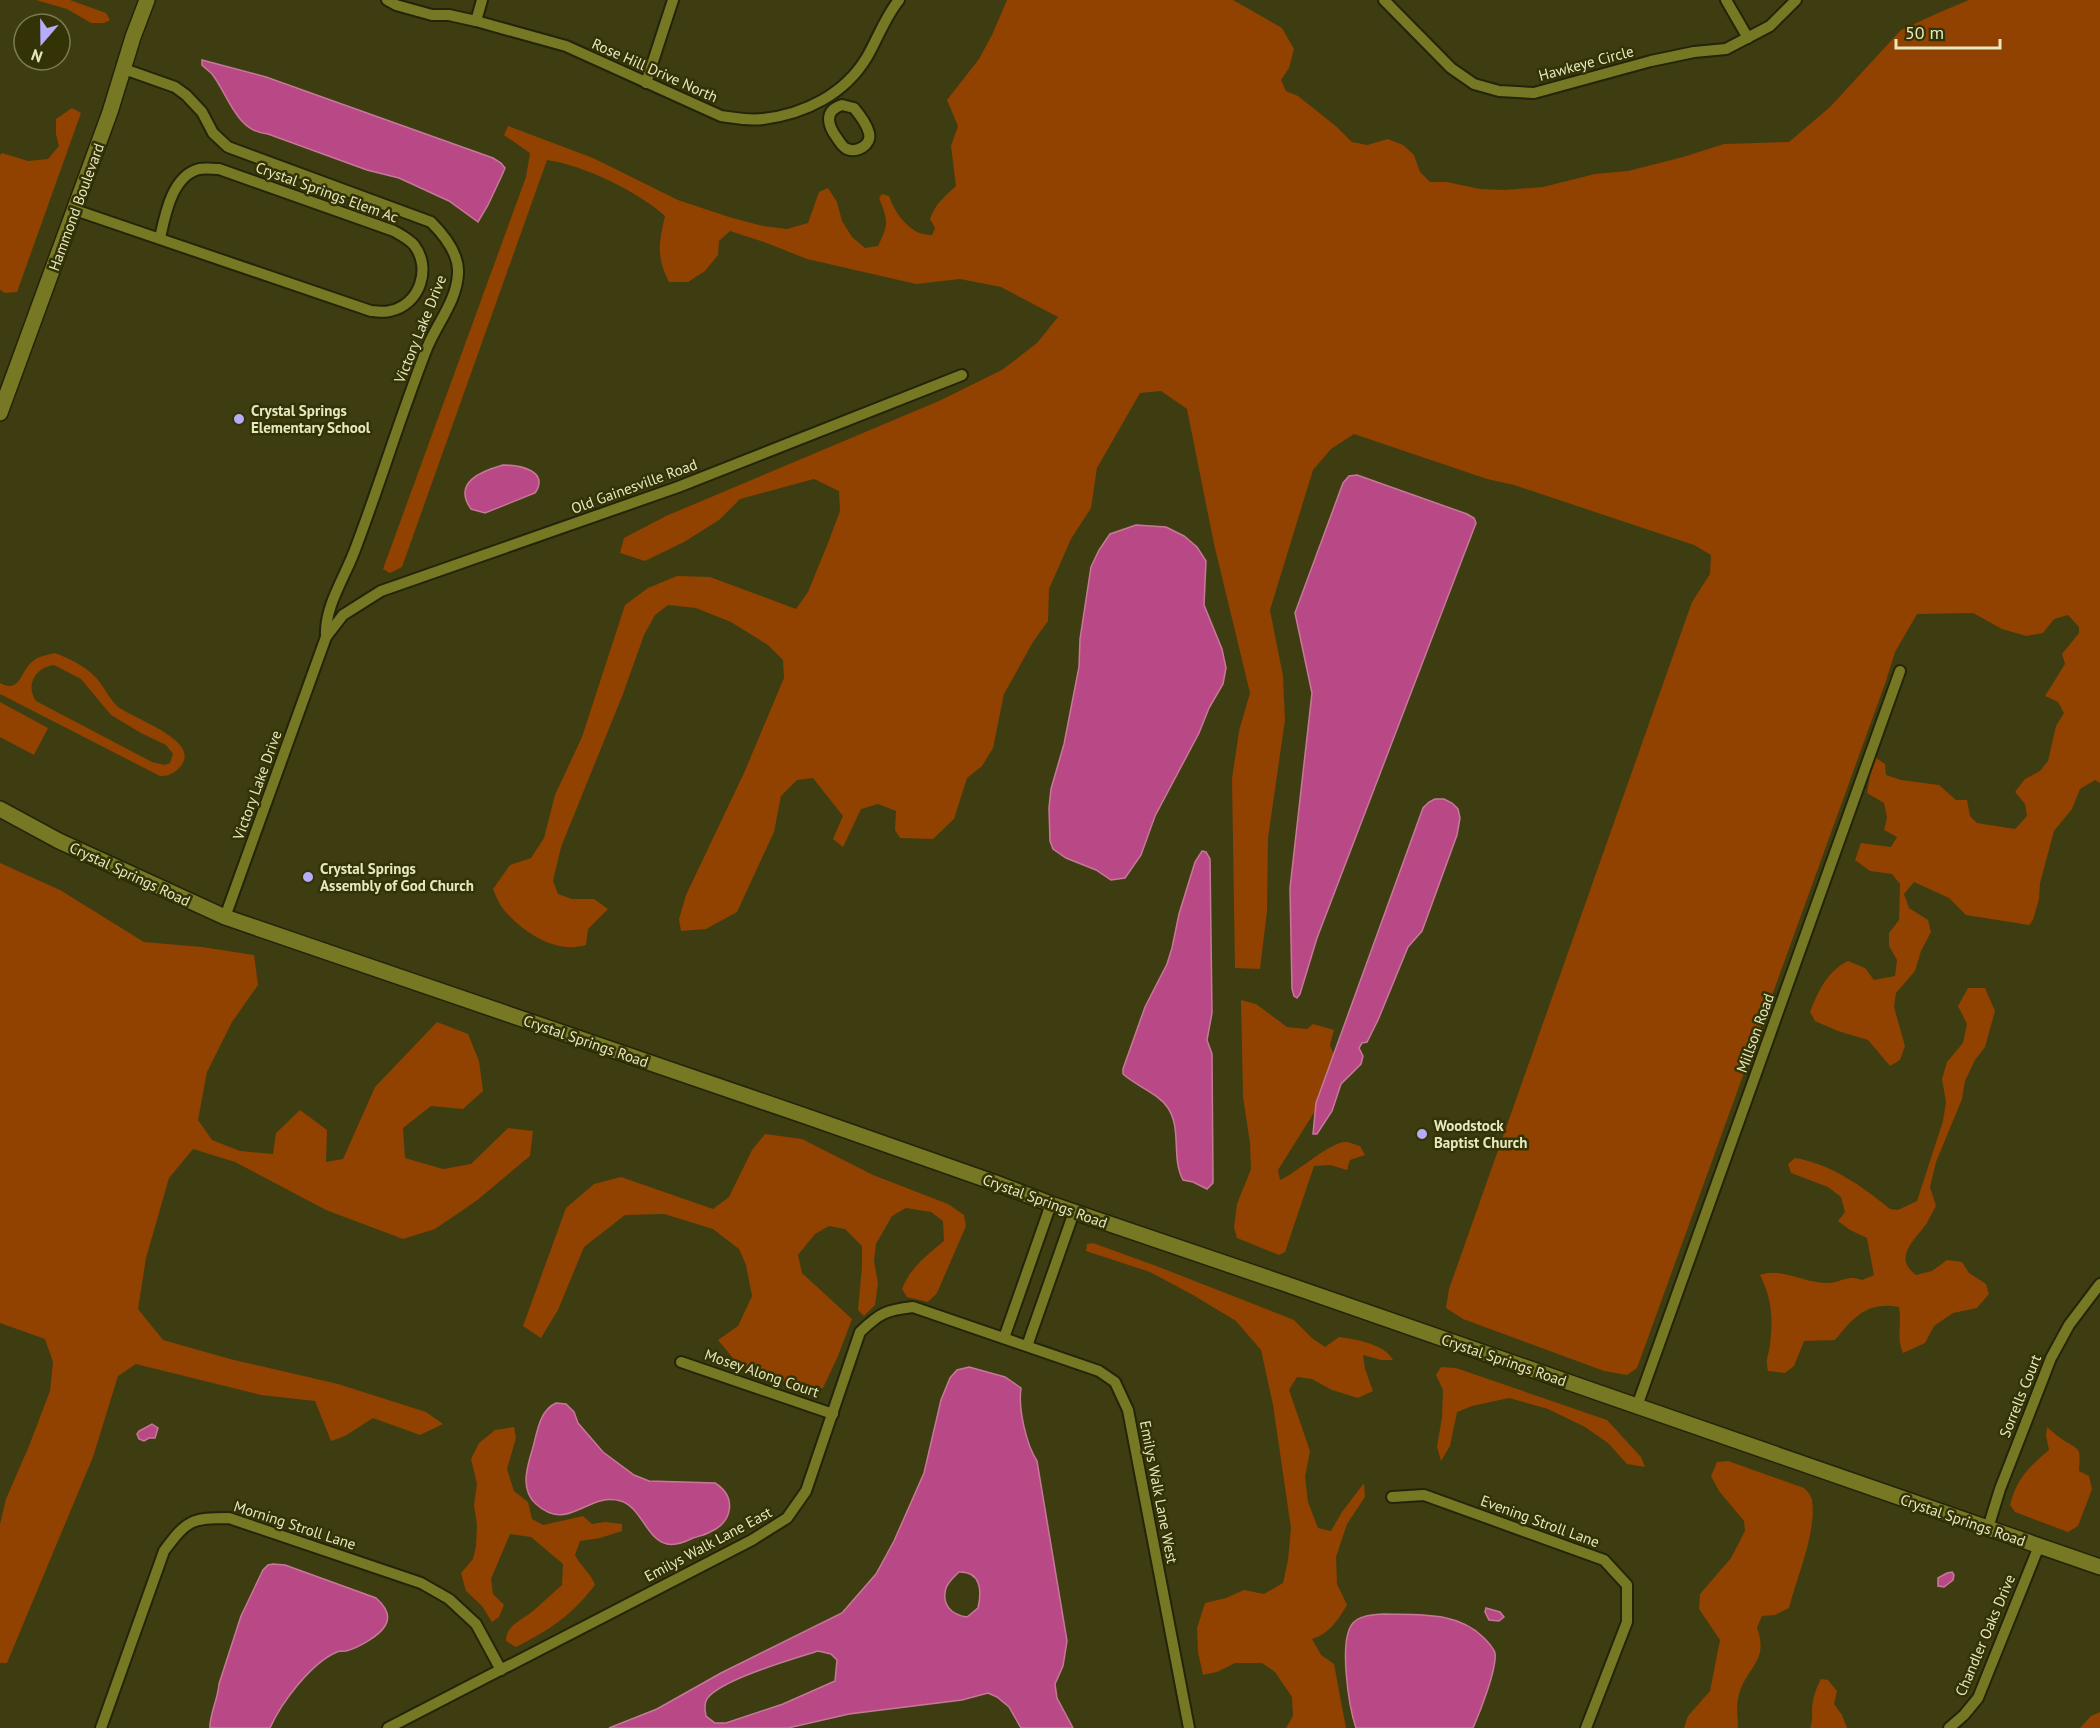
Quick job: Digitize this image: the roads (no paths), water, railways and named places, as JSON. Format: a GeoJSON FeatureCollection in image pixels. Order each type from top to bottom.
{"type":"FeatureCollection","features":[{"type":"Feature","properties":{"kind":"street","name":"Hammond Boulevard"},"geometry":{"type":"LineString","coordinates":[[0,413],[75,210],[147,0]]}},
{"type":"Feature","properties":{"kind":"street","name":"Rose Hill Drive North"},"geometry":{"type":"LineString","coordinates":[[387,0],[396,5],[432,15],[449,15],[476,21],[566,46],[721,116],[749,119],[763,119],[797,112],[816,105],[830,96],[859,68],[891,10],[899,0]]}},
{"type":"Feature","properties":{"kind":"street"},"geometry":{"type":"LineString","coordinates":[[476,21],[482,0]]}},
{"type":"Feature","properties":{"kind":"street"},"geometry":{"type":"LineString","coordinates":[[646,83],[673,0]]}},
{"type":"Feature","properties":{"kind":"street","name":"Hawkeye Circle"},"geometry":{"type":"LineString","coordinates":[[1384,0],[1451,68],[1474,84],[1499,91],[1534,93],[1651,61],[1694,52],[1726,49],[1770,26],[1797,0]]}},
{"type":"Feature","properties":{"kind":"street"},"geometry":{"type":"LineString","coordinates":[[1726,0],[1748,38]]}},
{"type":"Feature","properties":{"kind":"street","name":"Victory Lake Drive"},"geometry":{"type":"LineString","coordinates":[[124,69],[175,87],[186,95],[202,111],[213,133],[228,147],[431,222],[444,234],[457,261],[456,288],[428,346],[355,550],[325,622],[326,637],[225,917]]}},
{"type":"Feature","properties":{"kind":"street"},"geometry":{"type":"LineString","coordinates":[[830,96],[836,107]]}},
{"type":"Feature","properties":{"kind":"street"},"geometry":{"type":"LineString","coordinates":[[848,105],[858,113],[869,133],[861,149],[855,151],[843,147],[830,128],[828,116],[836,107],[848,105]]}},
{"type":"Feature","properties":{"kind":"street","name":"Crystal Springs Elem Ac"},"geometry":{"type":"LineString","coordinates":[[75,210],[371,311],[390,312],[407,304],[415,296],[423,276],[420,254],[412,242],[394,231],[219,169],[200,169],[189,173],[172,192],[159,238]]}},
{"type":"Feature","properties":{"kind":"street","name":"Old Gainesville Road"},"geometry":{"type":"LineString","coordinates":[[326,637],[343,615],[381,591],[678,487],[962,375]]}},
{"type":"Feature","properties":{"kind":"street","name":"Millson Road"},"geometry":{"type":"LineString","coordinates":[[1637,1406],[1900,671]]}},
{"type":"Feature","properties":{"kind":"street","name":"Crystal Springs Road"},"geometry":{"type":"LineString","coordinates":[[0,809],[59,841],[225,917],[811,1118],[1051,1204],[2100,1568]]}},
{"type":"Feature","properties":{"kind":"street"},"geometry":{"type":"LineString","coordinates":[[1005,1338],[1051,1204]]}},
{"type":"Feature","properties":{"kind":"street"},"geometry":{"type":"LineString","coordinates":[[1027,1346],[1074,1212]]}},
{"type":"Feature","properties":{"kind":"street","name":"Sorrells Court"},"geometry":{"type":"LineString","coordinates":[[1988,1528],[2004,1478],[2051,1358],[2069,1325],[2100,1284]]}},
{"type":"Feature","properties":{"kind":"street","name":"Emilys Walk Lane East"},"geometry":{"type":"LineString","coordinates":[[388,1728],[752,1540],[787,1518],[806,1491],[860,1332],[878,1315],[890,1310],[913,1307],[1005,1338]]}},
{"type":"Feature","properties":{"kind":"street","name":"Emilys Walk Lane West"},"geometry":{"type":"LineString","coordinates":[[1005,1338],[1099,1371],[1115,1382],[1128,1410],[1189,1728]]}},
{"type":"Feature","properties":{"kind":"street","name":"Mosey Along Court"},"geometry":{"type":"LineString","coordinates":[[681,1362],[833,1414]]}},
{"type":"Feature","properties":{"kind":"street","name":"Evening Stroll Lane"},"geometry":{"type":"LineString","coordinates":[[1392,1497],[1424,1495],[1604,1560],[1627,1585],[1627,1622],[1586,1728]]}},
{"type":"Feature","properties":{"kind":"street","name":"Morning Stroll Lane"},"geometry":{"type":"LineString","coordinates":[[101,1728],[164,1551],[181,1529],[201,1518],[230,1518],[421,1583],[449,1599],[476,1624],[501,1670]]}},
{"type":"Feature","properties":{"kind":"street","name":"Chandler Oaks Drive"},"geometry":{"type":"LineString","coordinates":[[1949,1728],[1964,1715],[1977,1698],[2039,1546]]}},
{"type":"Feature","properties":{"kind":"place","name":"Crystal Springs Elementary School"},"geometry":{"type":"Point","coordinates":[239,419]}},
{"type":"Feature","properties":{"kind":"place","name":"Crystal Springs Assembly of God Church"},"geometry":{"type":"Point","coordinates":[308,877]}},
{"type":"Feature","properties":{"kind":"place","name":"Woodstock Baptist Church"},"geometry":{"type":"Point","coordinates":[1422,1134]}}]}
